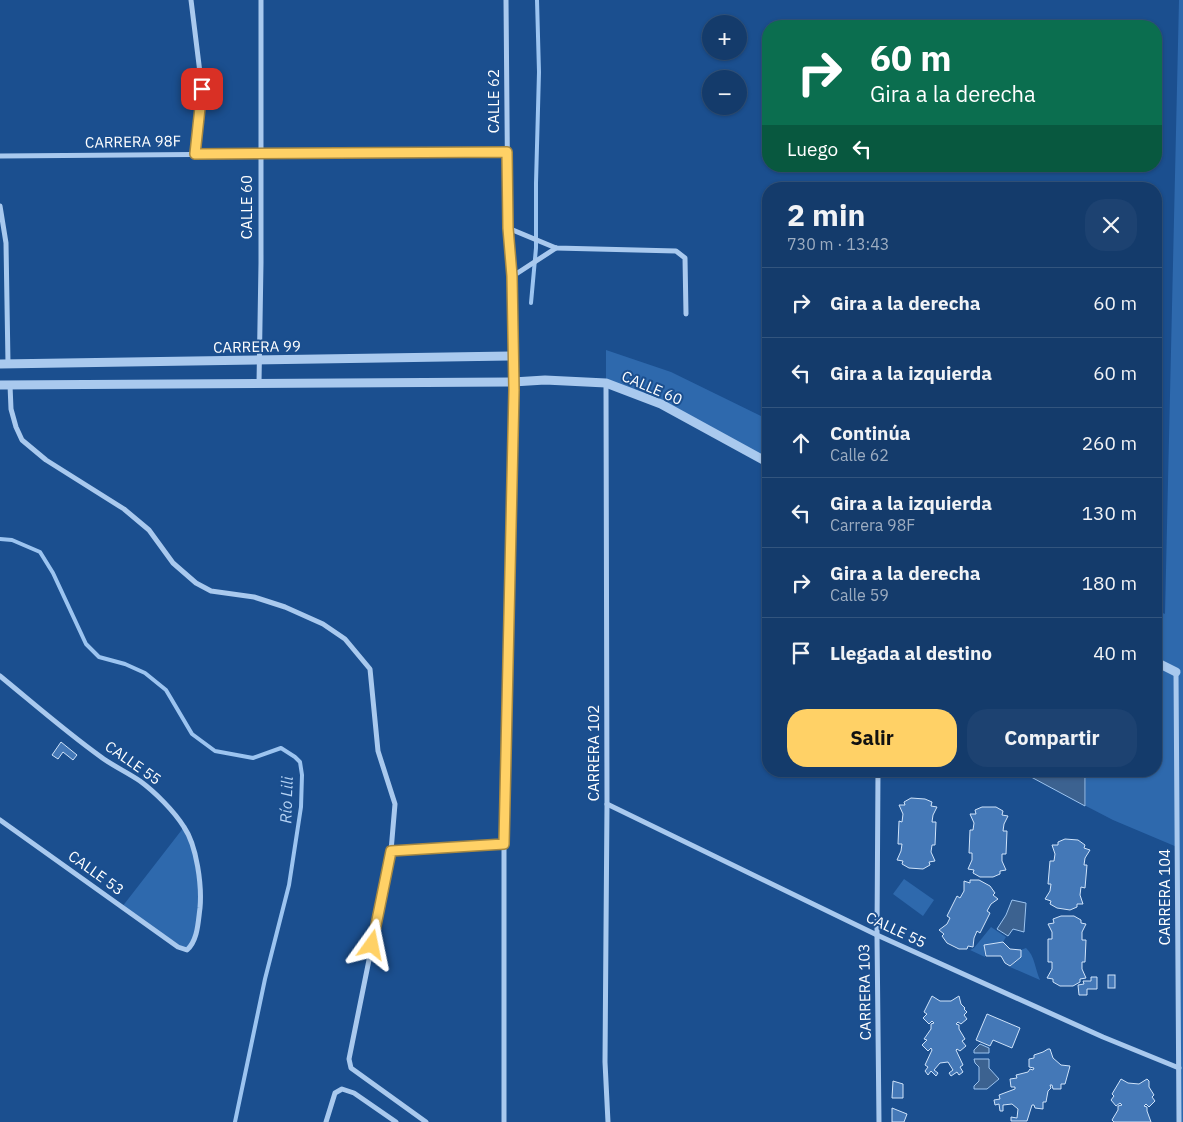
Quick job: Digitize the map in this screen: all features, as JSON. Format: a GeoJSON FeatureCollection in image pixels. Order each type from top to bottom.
{"type":"FeatureCollection","features":[{"type":"Feature","properties":{"kind":"street"},"geometry":{"type":"LineString","coordinates":[[191,0],[202,89],[195,154]]}},
{"type":"Feature","properties":{"kind":"street","name":"CALLE 60"},"geometry":{"type":"LineString","coordinates":[[259,383],[260,0]]}},
{"type":"Feature","properties":{"kind":"street","name":"CALLE 62"},"geometry":{"type":"LineString","coordinates":[[504,1122],[504,844],[514,356],[512,276],[508,228],[506,0]]}},
{"type":"Feature","properties":{"kind":"street","name":"CARRERA 98F"},"geometry":{"type":"LineString","coordinates":[[0,156],[507,152]]}},
{"type":"Feature","properties":{"kind":"street"},"geometry":{"type":"LineString","coordinates":[[0,206],[6,243],[4,364]]}},
{"type":"Feature","properties":{"kind":"street"},"geometry":{"type":"LineString","coordinates":[[508,228],[556,248],[676,251],[685,258],[686,314]]}},
{"type":"Feature","properties":{"kind":"street"},"geometry":{"type":"LineString","coordinates":[[512,276],[556,248]]}},
{"type":"Feature","properties":{"kind":"street","name":"CARRERA 99"},"geometry":{"type":"LineString","coordinates":[[4,364],[514,356]]}},
{"type":"Feature","properties":{"kind":"street","name":"CALLE 60"},"geometry":{"type":"LineString","coordinates":[[513,382],[544,380],[606,383],[660,404],[762,459]]}},
{"type":"Feature","properties":{"kind":"street"},"geometry":{"type":"LineString","coordinates":[[0,385],[513,382]]}},
{"type":"Feature","properties":{"kind":"street","name":"CARRERA 102"},"geometry":{"type":"LineString","coordinates":[[606,383],[607,804],[605,1062],[608,1122]]}},
{"type":"Feature","properties":{"kind":"street"},"geometry":{"type":"LineString","coordinates":[[10,385],[11,409],[22,440],[46,460],[124,510],[149,530],[173,563],[196,583],[211,591],[254,597],[285,606],[330,629],[345,639],[370,669],[378,751],[395,804],[391,851],[349,1059],[351,1068],[426,1122]]}},
{"type":"Feature","properties":{"kind":"street"},"geometry":{"type":"LineString","coordinates":[[1162,665],[1176,672]]}},
{"type":"Feature","properties":{"kind":"street","name":"CARRERA 104"},"geometry":{"type":"LineString","coordinates":[[1176,672],[1179,1122]]}},
{"type":"Feature","properties":{"kind":"street","name":"CALLE 55"},"geometry":{"type":"LineString","coordinates":[[0,676],[101,757],[155,792],[184,826],[190,837],[199,874],[201,896],[193,941],[187,950],[178,947]]}},
{"type":"Feature","properties":{"kind":"street","name":"CARRERA 103"},"geometry":{"type":"LineString","coordinates":[[878,777],[879,1122]]}},
{"type":"Feature","properties":{"kind":"street","name":"CALLE 55"},"geometry":{"type":"LineString","coordinates":[[607,804],[877,935],[1103,1037],[1179,1068]]}},
{"type":"Feature","properties":{"kind":"street","name":"CALLE 53"},"geometry":{"type":"LineString","coordinates":[[0,820],[178,947]]}},
{"type":"Feature","properties":{"kind":"street"},"geometry":{"type":"LineString","coordinates":[[391,851],[504,844]]}},
{"type":"Feature","properties":{"kind":"street"},"geometry":{"type":"LineString","coordinates":[[326,1122],[335,1093],[342,1089],[354,1092],[396,1122]]}},
{"type":"Feature","properties":{"kind":"shaded area"},"geometry":{"type":"Polygon","coordinates":[[[1179,0],[1183,0],[1183,1122],[1179,1122],[1177,847],[1113,820],[1086,806],[1086,777],[1162,777],[1162,613],[1165,614],[1179,0]]]}},
{"type":"Feature","properties":{"kind":"shaded area"},"geometry":{"type":"Polygon","coordinates":[[[606,350],[671,372],[762,417],[762,459],[660,404],[606,383],[606,350]]]}},
{"type":"Feature","properties":{"kind":"shaded area"},"geometry":{"type":"Polygon","coordinates":[[[1031,777],[1085,777],[1085,806],[1031,777]]]}},
{"type":"Feature","properties":{"kind":"shaded area"},"geometry":{"type":"Polygon","coordinates":[[[184,827],[196,865],[200,897],[198,926],[194,939],[187,950],[122,907],[184,827]]]}},
{"type":"Feature","properties":{"kind":"shaded area"},"geometry":{"type":"Polygon","coordinates":[[[904,879],[934,900],[923,916],[893,894],[904,879]]]}},
{"type":"Feature","properties":{"kind":"shaded area"},"geometry":{"type":"Polygon","coordinates":[[[1012,900],[1026,903],[1024,932],[1013,929],[1008,936],[997,929],[1006,915],[1012,900]]]}},
{"type":"Feature","properties":{"kind":"shaded area"},"geometry":{"type":"Polygon","coordinates":[[[991,927],[1006,937],[1003,942],[984,945],[985,957],[970,950],[974,948],[991,927]]]}},
{"type":"Feature","properties":{"kind":"shaded area"},"geometry":{"type":"Polygon","coordinates":[[[1026,948],[1033,959],[1040,980],[1010,967],[1021,957],[1021,950],[1026,948]]]}},
{"type":"Feature","properties":{"kind":"shaded area"},"geometry":{"type":"Polygon","coordinates":[[[980,1044],[989,1048],[989,1053],[974,1053],[974,1050],[980,1044]]]}},
{"type":"Feature","properties":{"kind":"shaded area"},"geometry":{"type":"Polygon","coordinates":[[[974,1059],[989,1059],[989,1068],[999,1079],[987,1089],[974,1089],[974,1086],[979,1081],[979,1067],[974,1059]]]}},
{"type":"Feature","properties":{"kind":"building"},"geometry":{"type":"Polygon","coordinates":[[[61,742],[77,755],[73,760],[63,752],[58,759],[52,755],[61,742]]]}},
{"type":"Feature","properties":{"kind":"building"},"geometry":{"type":"Polygon","coordinates":[[[911,798],[925,799],[932,802],[931,806],[937,807],[932,822],[936,822],[935,845],[932,845],[931,852],[935,861],[929,862],[930,865],[923,869],[909,868],[902,864],[903,861],[897,860],[902,844],[898,844],[899,821],[902,822],[903,814],[899,805],[905,805],[904,802],[911,798]]]}},
{"type":"Feature","properties":{"kind":"building"},"geometry":{"type":"Polygon","coordinates":[[[982,807],[996,807],[1003,811],[1002,815],[1008,816],[1003,831],[1007,831],[1006,854],[1002,854],[1002,861],[1006,870],[1000,871],[1000,874],[993,877],[980,877],[973,873],[974,870],[968,869],[972,860],[972,853],[969,853],[970,830],[973,830],[974,823],[970,814],[976,814],[975,810],[982,807]]]}},
{"type":"Feature","properties":{"kind":"building"},"geometry":{"type":"Polygon","coordinates":[[[1065,839],[1078,840],[1085,845],[1084,848],[1090,850],[1085,858],[1084,865],[1087,865],[1085,888],[1081,887],[1080,895],[1083,904],[1077,904],[1077,907],[1070,910],[1057,908],[1050,904],[1051,901],[1045,899],[1050,891],[1051,884],[1048,884],[1050,861],[1054,861],[1055,854],[1052,845],[1058,845],[1058,842],[1065,839]]]}},
{"type":"Feature","properties":{"kind":"building"},"geometry":{"type":"Polygon","coordinates":[[[970,880],[979,880],[990,886],[995,893],[993,895],[998,899],[991,904],[987,911],[990,913],[980,933],[977,931],[973,947],[968,946],[967,949],[959,949],[947,943],[942,936],[944,934],[939,930],[947,924],[950,918],[947,916],[957,896],[960,898],[964,891],[964,881],[970,883],[970,880]]]}},
{"type":"Feature","properties":{"kind":"building"},"geometry":{"type":"Polygon","coordinates":[[[1061,916],[1074,916],[1081,920],[1081,923],[1086,924],[1082,932],[1082,940],[1086,940],[1085,962],[1082,962],[1082,969],[1086,978],[1080,979],[1080,982],[1073,986],[1060,986],[1053,982],[1053,979],[1047,978],[1052,969],[1052,962],[1048,962],[1048,939],[1052,939],[1052,932],[1048,924],[1054,923],[1053,919],[1061,916]]]}},
{"type":"Feature","properties":{"kind":"building"},"geometry":{"type":"Polygon","coordinates":[[[1003,942],[1010,949],[1021,950],[1021,957],[1010,966],[1005,963],[1001,956],[986,956],[984,945],[1003,942]]]}},
{"type":"Feature","properties":{"kind":"building"},"geometry":{"type":"Polygon","coordinates":[[[1108,975],[1115,975],[1115,988],[1108,988],[1108,975]]]}},
{"type":"Feature","properties":{"kind":"building"},"geometry":{"type":"Polygon","coordinates":[[[1091,977],[1097,977],[1097,989],[1087,989],[1087,995],[1079,995],[1078,985],[1084,984],[1083,981],[1091,981],[1091,977]]]}},
{"type":"Feature","properties":{"kind":"building"},"geometry":{"type":"Polygon","coordinates":[[[932,996],[940,1001],[951,1001],[959,996],[961,1004],[967,1012],[964,1015],[967,1019],[961,1024],[958,1022],[956,1024],[959,1025],[959,1029],[965,1039],[962,1041],[966,1046],[960,1051],[956,1050],[963,1065],[960,1067],[963,1072],[959,1075],[957,1072],[951,1076],[949,1073],[953,1070],[948,1062],[940,1063],[934,1070],[938,1073],[936,1076],[931,1071],[928,1075],[925,1071],[928,1067],[925,1065],[932,1050],[931,1048],[928,1051],[922,1045],[927,1040],[924,1039],[931,1029],[931,1024],[934,1023],[932,1021],[929,1024],[923,1018],[927,1014],[924,1012],[932,996]]]}},
{"type":"Feature","properties":{"kind":"building"},"geometry":{"type":"Polygon","coordinates":[[[987,1014],[1020,1028],[1012,1048],[993,1040],[990,1046],[976,1040],[987,1014]]]}},
{"type":"Feature","properties":{"kind":"building"},"geometry":{"type":"Polygon","coordinates":[[[1050,1049],[1053,1058],[1061,1065],[1070,1066],[1065,1084],[1061,1084],[1061,1089],[1053,1089],[1052,1085],[1050,1085],[1051,1088],[1048,1091],[1046,1102],[1043,1102],[1043,1109],[1035,1108],[1032,1105],[1027,1121],[1011,1121],[1011,1117],[1017,1118],[1018,1109],[1012,1104],[1003,1105],[1003,1111],[1000,1111],[999,1104],[995,1105],[994,1100],[1000,1099],[999,1095],[1015,1089],[1015,1087],[1011,1087],[1010,1079],[1017,1078],[1016,1075],[1028,1072],[1030,1069],[1033,1070],[1034,1068],[1029,1067],[1029,1059],[1050,1049]]]}},
{"type":"Feature","properties":{"kind":"building"},"geometry":{"type":"Polygon","coordinates":[[[1121,1079],[1128,1083],[1139,1084],[1147,1079],[1149,1081],[1149,1087],[1154,1095],[1152,1097],[1155,1101],[1149,1107],[1146,1104],[1144,1106],[1147,1107],[1151,1122],[1114,1122],[1112,1120],[1118,1110],[1118,1106],[1122,1105],[1120,1103],[1116,1106],[1111,1100],[1114,1096],[1112,1094],[1121,1079]]]}},
{"type":"Feature","properties":{"kind":"building"},"geometry":{"type":"Polygon","coordinates":[[[893,1081],[903,1084],[903,1098],[892,1098],[893,1081]]]}},
{"type":"Feature","properties":{"kind":"building"},"geometry":{"type":"Polygon","coordinates":[[[892,1108],[907,1114],[904,1122],[892,1122],[892,1108]]]}},
{"type":"Feature","properties":{"kind":"waterway"},"geometry":{"type":"LineString","coordinates":[[531,303],[536,248],[539,72],[537,0]]}},
{"type":"Feature","properties":{"kind":"waterway","name":"Río Lili"},"geometry":{"type":"LineString","coordinates":[[0,539],[12,540],[40,552],[53,573],[86,644],[99,657],[125,664],[145,673],[166,690],[192,734],[215,751],[253,758],[281,748],[300,762],[302,775],[301,807],[289,885],[265,979],[235,1122]]}},
{"type":"Feature","properties":{"kind":"route"},"geometry":{"type":"LineString","coordinates":[[202,89],[195,154],[507,152],[514,390],[504,844],[391,851],[372,945]]}}]}
